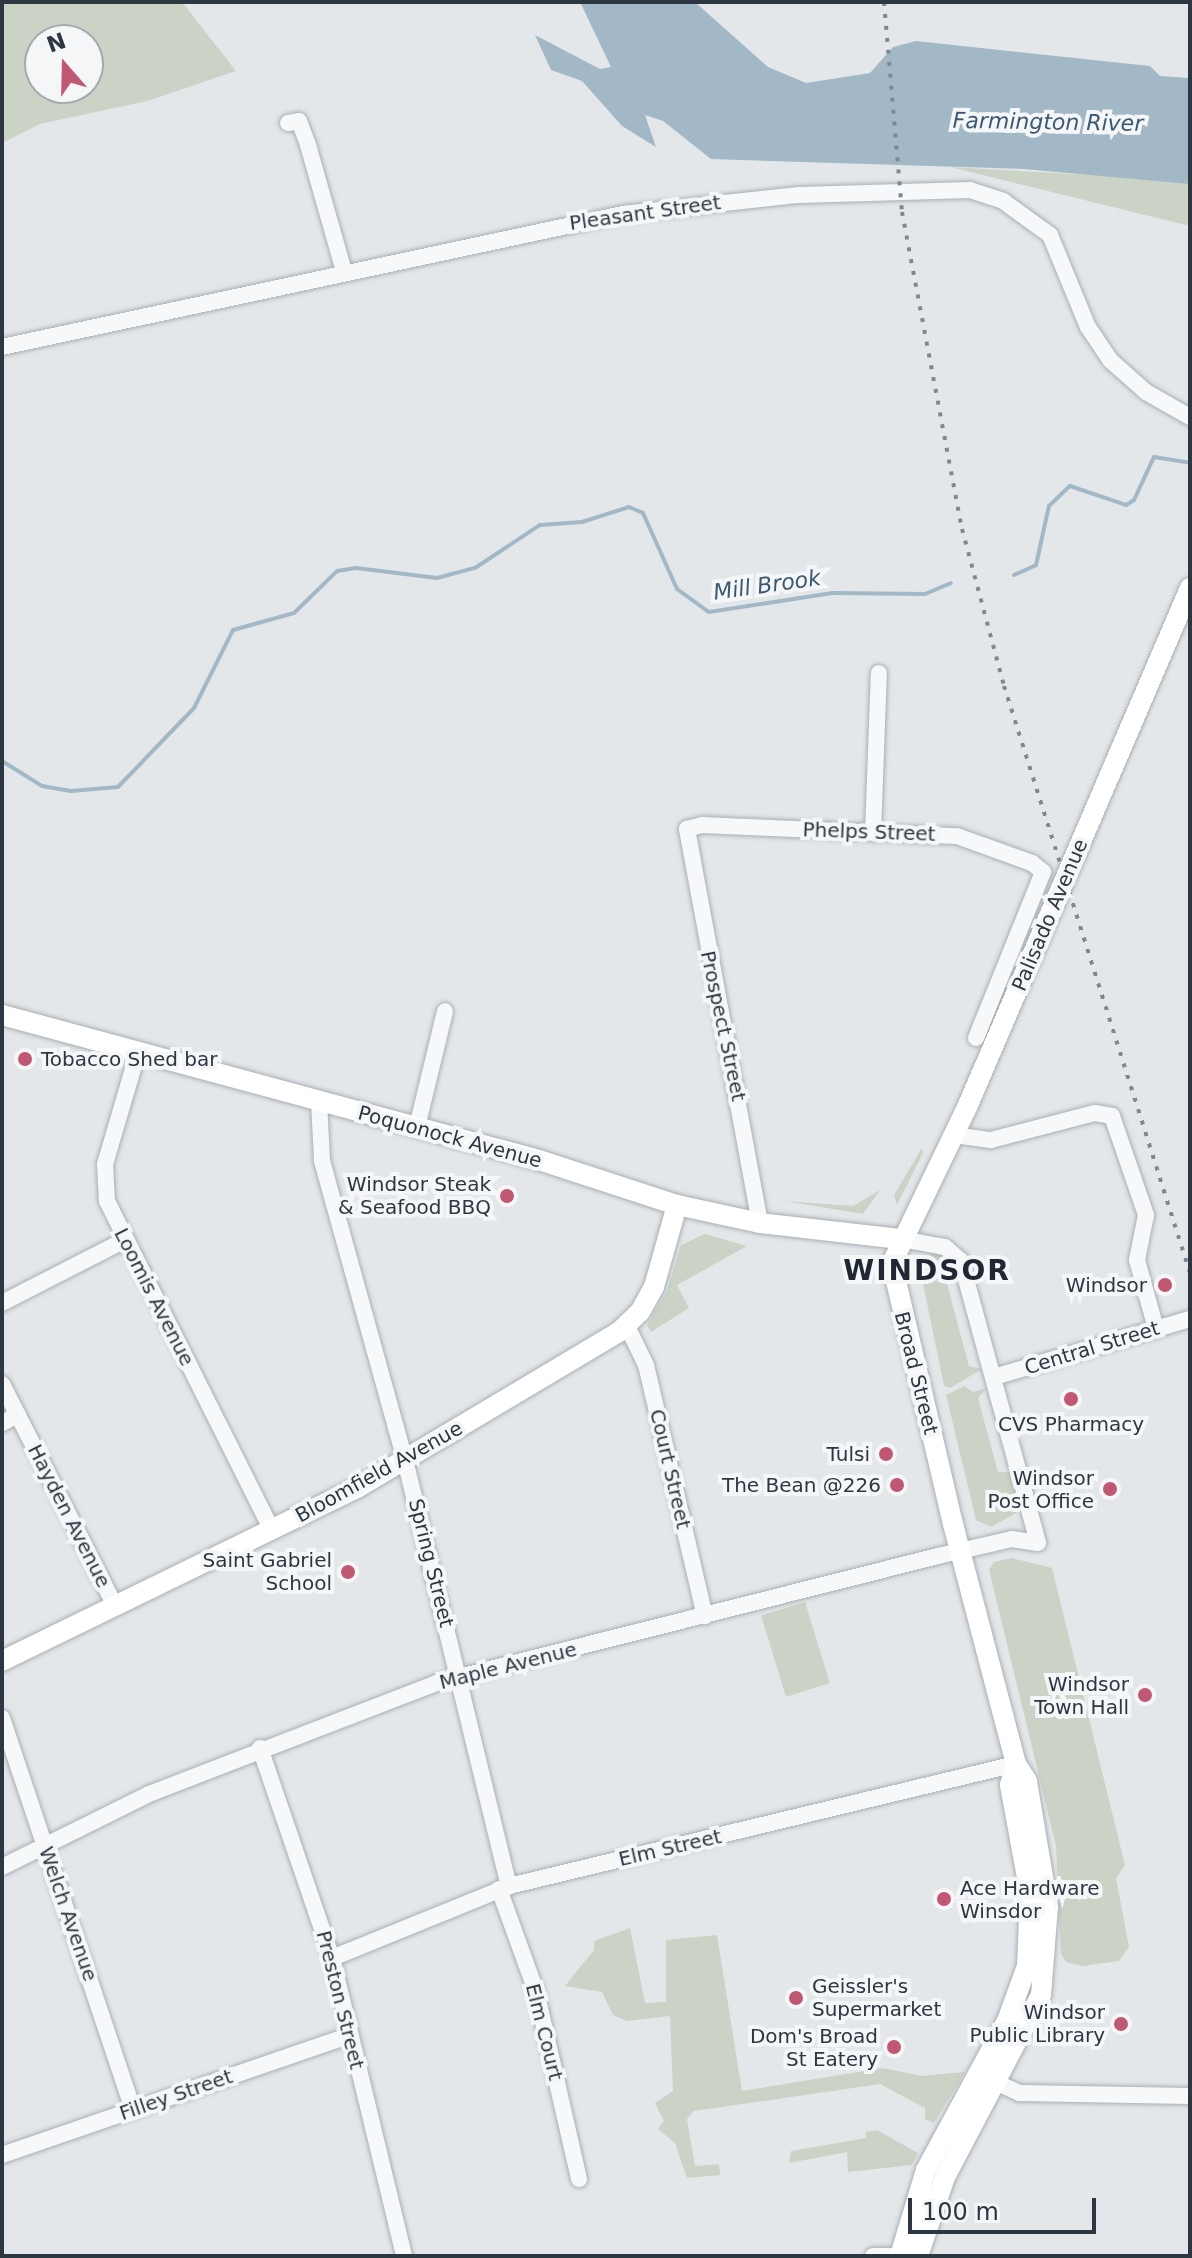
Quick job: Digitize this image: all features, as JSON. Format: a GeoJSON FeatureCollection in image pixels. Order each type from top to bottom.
{"type":"FeatureCollection","features":[{"type":"Feature","properties":{"kind":"main road","name":"Palisado Avenue"},"geometry":{"type":"LineString","coordinates":[[901,1239],[954,1135],[1190,588]]}},
{"type":"Feature","properties":{"kind":"main road","name":"Poquonock Avenue"},"geometry":{"type":"LineString","coordinates":[[2,1015],[417,1127],[677,1205],[760,1223],[901,1239]]}},
{"type":"Feature","properties":{"kind":"main road","name":"Bloomfield Avenue"},"geometry":{"type":"LineString","coordinates":[[2,1661],[272,1530],[405,1460],[627,1326],[654,1287],[677,1205]]}},
{"type":"Feature","properties":{"kind":"main road","name":"Broad Street"},"geometry":{"type":"LineString","coordinates":[[901,1239],[892,1263],[895,1287],[1016,1764],[1010,1785],[1040,1910],[1037,1966],[1014,2007],[937,2194],[907,2256]]}},
{"type":"Feature","properties":{"kind":"street"},"geometry":{"type":"LineString","coordinates":[[288,123],[299,121],[344,271]]}},
{"type":"Feature","properties":{"kind":"street","name":"Pleasant Street"},"geometry":{"type":"LineString","coordinates":[[2,347],[344,271],[659,209],[799,195],[970,190],[1003,201],[1050,235],[1088,327],[1110,360],[1146,392],[1190,417]]}},
{"type":"Feature","properties":{"kind":"street"},"geometry":{"type":"LineString","coordinates":[[873,833],[879,673]]}},
{"type":"Feature","properties":{"kind":"street","name":"Phelps Street"},"geometry":{"type":"LineString","coordinates":[[687,829],[957,836],[1032,863],[1043,872],[976,1038]]}},
{"type":"Feature","properties":{"kind":"street","name":"Prospect Street"},"geometry":{"type":"LineString","coordinates":[[687,829],[760,1223]]}},
{"type":"Feature","properties":{"kind":"street"},"geometry":{"type":"LineString","coordinates":[[417,1127],[445,1011]]}},
{"type":"Feature","properties":{"kind":"street","name":"Loomis Avenue"},"geometry":{"type":"LineString","coordinates":[[138,1052],[105,1164],[107,1201],[272,1530]]}},
{"type":"Feature","properties":{"kind":"street","name":"Spring Street"},"geometry":{"type":"LineString","coordinates":[[319,1101],[322,1161],[405,1460],[459,1676],[504,1888]]}},
{"type":"Feature","properties":{"kind":"street"},"geometry":{"type":"LineString","coordinates":[[954,1135],[991,1140],[1095,1113],[1112,1116],[1146,1215],[1137,1260],[1156,1329]]}},
{"type":"Feature","properties":{"kind":"street"},"geometry":{"type":"LineString","coordinates":[[901,1239],[939,1245],[958,1256],[994,1377]]}},
{"type":"Feature","properties":{"kind":"street"},"geometry":{"type":"LineString","coordinates":[[2,1303],[125,1240]]}},
{"type":"Feature","properties":{"kind":"street","name":"Central Street"},"geometry":{"type":"LineString","coordinates":[[994,1377],[1190,1319]]}},
{"type":"Feature","properties":{"kind":"street","name":"Court Street"},"geometry":{"type":"LineString","coordinates":[[627,1326],[646,1365],[705,1616]]}},
{"type":"Feature","properties":{"kind":"street","name":"Maple Avenue"},"geometry":{"type":"LineString","coordinates":[[2,1867],[149,1794],[260,1748],[459,1676],[1017,1538],[1038,1543],[994,1377]]}},
{"type":"Feature","properties":{"kind":"street","name":"Hayden Avenue"},"geometry":{"type":"LineString","coordinates":[[2,1384],[115,1606]]}},
{"type":"Feature","properties":{"kind":"street"},"geometry":{"type":"LineString","coordinates":[[2,1423],[18,1415]]}},
{"type":"Feature","properties":{"kind":"street","name":"Welch Avenue"},"geometry":{"type":"LineString","coordinates":[[2,1718],[133,2110]]}},
{"type":"Feature","properties":{"kind":"street","name":"Preston Street"},"geometry":{"type":"LineString","coordinates":[[260,1748],[332,1958],[404,2256]]}},
{"type":"Feature","properties":{"kind":"street","name":"Elm Street"},"geometry":{"type":"LineString","coordinates":[[332,1958],[504,1888],[1016,1764]]}},
{"type":"Feature","properties":{"kind":"street","name":"Elm Court"},"geometry":{"type":"LineString","coordinates":[[504,1888],[536,1991],[579,2179]]}},
{"type":"Feature","properties":{"kind":"street","name":"Filley Street"},"geometry":{"type":"LineString","coordinates":[[2,2155],[350,2035]]}},
{"type":"Feature","properties":{"kind":"street"},"geometry":{"type":"LineString","coordinates":[[986,2077],[1019,2093],[1190,2096]]}},
{"type":"Feature","properties":{"kind":"street"},"geometry":{"type":"LineString","coordinates":[[873,2256],[907,2256]]}},
{"type":"Feature","properties":{"kind":"shaded area"},"geometry":{"type":"Polygon","coordinates":[[[2,2],[182,2],[236,71],[147,101],[40,124],[2,143],[2,2]]]}},
{"type":"Feature","properties":{"kind":"shaded area"},"geometry":{"type":"Polygon","coordinates":[[[950,167],[1183,180],[1190,184],[1190,226],[950,167]]]}},
{"type":"Feature","properties":{"kind":"shaded area"},"geometry":{"type":"Polygon","coordinates":[[[922,1148],[923,1153],[897,1205],[894,1195],[922,1148]]]}},
{"type":"Feature","properties":{"kind":"shaded area"},"geometry":{"type":"Polygon","coordinates":[[[880,1190],[863,1214],[784,1201],[853,1206],[880,1190]]]}},
{"type":"Feature","properties":{"kind":"shaded area"},"geometry":{"type":"Polygon","coordinates":[[[705,1234],[747,1246],[677,1285],[689,1308],[651,1332],[647,1325],[667,1291],[681,1245],[705,1234]]]}},
{"type":"Feature","properties":{"kind":"shaded area"},"geometry":{"type":"Polygon","coordinates":[[[931,1252],[944,1256],[956,1272],[957,1277],[947,1284],[969,1366],[982,1369],[950,1388],[944,1386],[921,1274],[931,1252]]]}},
{"type":"Feature","properties":{"kind":"shaded area"},"geometry":{"type":"Polygon","coordinates":[[[964,1386],[973,1392],[987,1388],[978,1398],[998,1472],[1010,1472],[1020,1511],[991,1527],[976,1520],[946,1395],[964,1386]]]}},
{"type":"Feature","properties":{"kind":"shaded area"},"geometry":{"type":"Polygon","coordinates":[[[1012,1558],[1052,1568],[1125,1865],[1116,1878],[1129,1947],[1119,1961],[1082,1966],[1066,1962],[1061,1954],[1056,1846],[989,1570],[994,1562],[1012,1558]]]}},
{"type":"Feature","properties":{"kind":"shaded area"},"geometry":{"type":"Polygon","coordinates":[[[805,1602],[830,1683],[786,1697],[761,1615],[805,1602]]]}},
{"type":"Feature","properties":{"kind":"shaded area"},"geometry":{"type":"Polygon","coordinates":[[[630,1928],[645,2003],[666,2002],[666,1940],[717,1935],[742,2091],[883,2068],[922,2076],[965,2072],[934,2123],[925,2119],[925,2108],[880,2084],[694,2111],[687,2119],[695,2166],[719,2164],[720,2175],[687,2178],[675,2143],[658,2129],[664,2121],[655,2103],[673,2091],[670,2016],[627,2021],[613,2015],[602,1992],[565,1986],[594,1950],[594,1941],[630,1928]]]}},
{"type":"Feature","properties":{"kind":"shaded area"},"geometry":{"type":"Polygon","coordinates":[[[877,2130],[918,2153],[912,2165],[848,2172],[847,2152],[789,2163],[791,2151],[866,2138],[866,2132],[877,2130]]]}},
{"type":"Feature","properties":{"kind":"water","name":"Farmington River"},"geometry":{"type":"Polygon","coordinates":[[[580,2],[695,2],[768,67],[806,83],[870,73],[893,47],[916,41],[1150,66],[1160,76],[1190,78],[1190,184],[1023,169],[711,159],[663,121],[645,115],[656,147],[622,126],[582,81],[551,70],[535,35],[600,69],[611,67],[580,2]]]}},
{"type":"Feature","properties":{"kind":"waterway","name":"Mill Brook"},"geometry":{"type":"LineString","coordinates":[[1014,575],[1036,565],[1049,506],[1070,486],[1126,505],[1134,500],[1154,457],[1190,463]]}},
{"type":"Feature","properties":{"kind":"waterway","name":"Mill Brook"},"geometry":{"type":"LineString","coordinates":[[2,761],[42,786],[71,791],[118,787],[194,708],[233,630],[294,613],[337,571],[356,568],[437,578],[475,568],[540,525],[582,522],[629,507],[643,513],[677,589],[709,612],[833,593],[925,594],[951,583]]}},
{"type":"Feature","properties":{"kind":"railway"},"geometry":{"type":"LineString","coordinates":[[884,2],[902,212],[962,529],[1004,686],[1190,1273]]}},
{"type":"Feature","properties":{"kind":"place","name":"Tobacco Shed bar"},"geometry":{"type":"Point","coordinates":[25,1059]}},
{"type":"Feature","properties":{"kind":"place","name":"Windsor Steak & Seafood BBQ"},"geometry":{"type":"Point","coordinates":[507,1196]}},
{"type":"Feature","properties":{"kind":"place","name":"Windsor"},"geometry":{"type":"Point","coordinates":[1165,1285]}},
{"type":"Feature","properties":{"kind":"place","name":"CVS Pharmacy"},"geometry":{"type":"Point","coordinates":[1071,1399]}},
{"type":"Feature","properties":{"kind":"place","name":"Tulsi"},"geometry":{"type":"Point","coordinates":[886,1454]}},
{"type":"Feature","properties":{"kind":"place","name":"The Bean @226"},"geometry":{"type":"Point","coordinates":[897,1485]}},
{"type":"Feature","properties":{"kind":"place","name":"Windsor Post Office"},"geometry":{"type":"Point","coordinates":[1110,1489]}},
{"type":"Feature","properties":{"kind":"place","name":"Saint Gabriel School"},"geometry":{"type":"Point","coordinates":[348,1572]}},
{"type":"Feature","properties":{"kind":"place","name":"Windsor Town Hall"},"geometry":{"type":"Point","coordinates":[1145,1695]}},
{"type":"Feature","properties":{"kind":"place","name":"Ace Hardware Winsdor"},"geometry":{"type":"Point","coordinates":[944,1899]}},
{"type":"Feature","properties":{"kind":"place","name":"Geissler's Supermarket"},"geometry":{"type":"Point","coordinates":[796,1998]}},
{"type":"Feature","properties":{"kind":"place","name":"Windsor Public Library"},"geometry":{"type":"Point","coordinates":[1121,2024]}},
{"type":"Feature","properties":{"kind":"place","name":"Dom's Broad St Eatery"},"geometry":{"type":"Point","coordinates":[894,2047]}},
{"type":"Feature","properties":{"kind":"district","name":"WINDSOR"},"geometry":{"type":"Point","coordinates":[927,1271]}}]}
